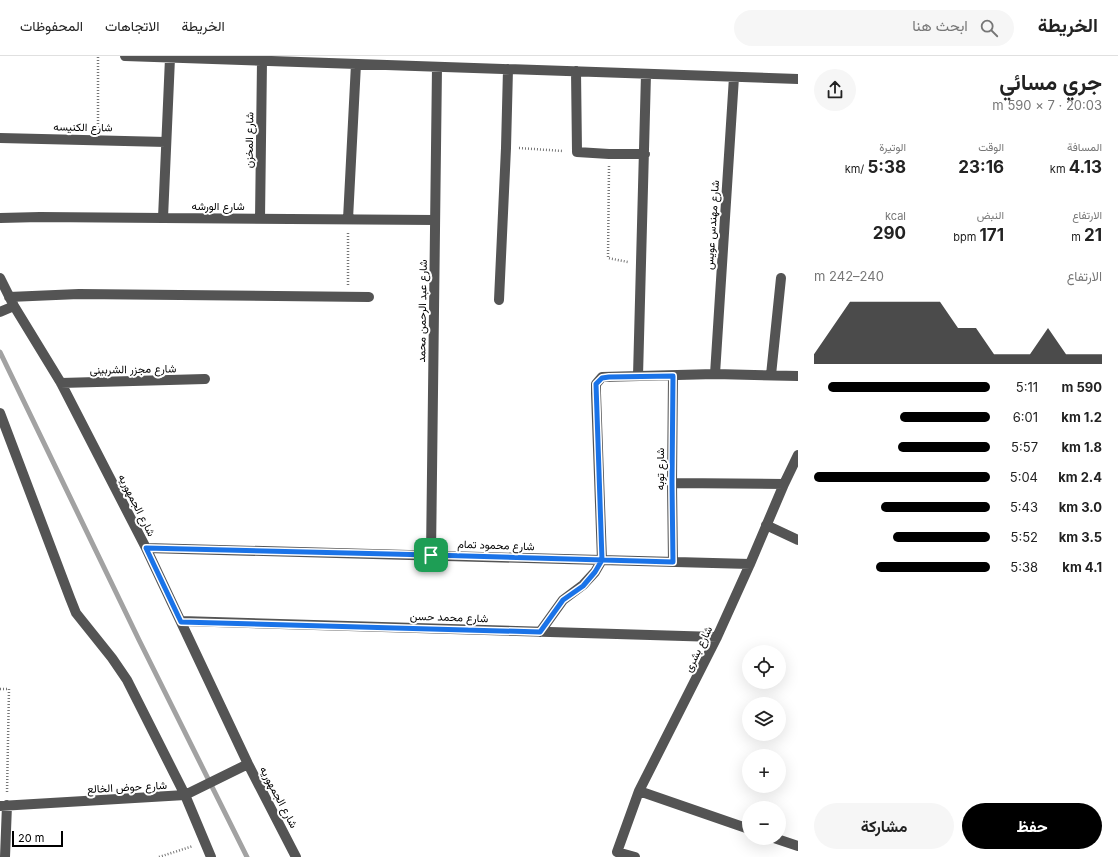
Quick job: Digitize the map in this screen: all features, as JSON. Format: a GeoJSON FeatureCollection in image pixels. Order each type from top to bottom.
{"type":"FeatureCollection","features":[{"type":"Feature","properties":{"kind":"street"},"geometry":{"type":"LineString","coordinates":[[125,56],[262,61],[297,59],[356,64],[798,79]]}},
{"type":"Feature","properties":{"kind":"street"},"geometry":{"type":"LineString","coordinates":[[163,218],[170,58]]}},
{"type":"Feature","properties":{"kind":"street","name":"شارع المخزن"},"geometry":{"type":"LineString","coordinates":[[260,219],[262,61]]}},
{"type":"Feature","properties":{"kind":"street"},"geometry":{"type":"LineString","coordinates":[[348,219],[356,64]]}},
{"type":"Feature","properties":{"kind":"street","name":"شارع عبد الرحمن محمد"},"geometry":{"type":"LineString","coordinates":[[431,555],[437,67]]}},
{"type":"Feature","properties":{"kind":"street"},"geometry":{"type":"LineString","coordinates":[[499,300],[508,69]]}},
{"type":"Feature","properties":{"kind":"street"},"geometry":{"type":"LineString","coordinates":[[576,71],[577,152],[645,154]]}},
{"type":"Feature","properties":{"kind":"street"},"geometry":{"type":"LineString","coordinates":[[638,376],[646,74]]}},
{"type":"Feature","properties":{"kind":"street","name":"شارع مهندس عويس"},"geometry":{"type":"LineString","coordinates":[[715,374],[734,77]]}},
{"type":"Feature","properties":{"kind":"street","name":"شارع الكنيسه"},"geometry":{"type":"LineString","coordinates":[[0,138],[166,142]]}},
{"type":"Feature","properties":{"kind":"street","name":"شارع الورشه"},"geometry":{"type":"LineString","coordinates":[[0,218],[435,220]]}},
{"type":"Feature","properties":{"kind":"street","name":"شارع الجمهوريه"},"geometry":{"type":"LineString","coordinates":[[0,278],[14,306],[61,383],[146,548],[248,764],[296,857]]}},
{"type":"Feature","properties":{"kind":"street"},"geometry":{"type":"LineString","coordinates":[[770,375],[781,278]]}},
{"type":"Feature","properties":{"kind":"street"},"geometry":{"type":"LineString","coordinates":[[9,297],[78,294],[369,297]]}},
{"type":"Feature","properties":{"kind":"street"},"geometry":{"type":"LineString","coordinates":[[1,312],[14,306]]}},
{"type":"Feature","properties":{"kind":"street"},"geometry":{"type":"LineString","coordinates":[[540,632],[563,600],[583,586],[595,572],[602,560],[596,384],[602,378],[715,374],[798,376]]}},
{"type":"Feature","properties":{"kind":"street","name":"شارع توبه"},"geometry":{"type":"LineString","coordinates":[[673,376],[673,562]]}},
{"type":"Feature","properties":{"kind":"street","name":"شارع مجزر الشربينى"},"geometry":{"type":"LineString","coordinates":[[61,383],[205,380]]}},
{"type":"Feature","properties":{"kind":"street"},"geometry":{"type":"LineString","coordinates":[[0,413],[76,613],[112,658],[127,680],[185,795],[211,857]]}},
{"type":"Feature","properties":{"kind":"street","name":"شارع بشرى"},"geometry":{"type":"LineString","coordinates":[[618,854],[639,792],[717,637],[798,455]]}},
{"type":"Feature","properties":{"kind":"street"},"geometry":{"type":"LineString","coordinates":[[672,483],[784,484]]}},
{"type":"Feature","properties":{"kind":"street"},"geometry":{"type":"LineString","coordinates":[[766,524],[798,540]]}},
{"type":"Feature","properties":{"kind":"street","name":"شارع محمود تمام"},"geometry":{"type":"LineString","coordinates":[[146,548],[750,564]]}},
{"type":"Feature","properties":{"kind":"street","name":"شارع محمد حسن"},"geometry":{"type":"LineString","coordinates":[[181,622],[717,637]]}},
{"type":"Feature","properties":{"kind":"street","name":"شارع حوض الخالع"},"geometry":{"type":"LineString","coordinates":[[3,806],[185,795],[248,764]]}},
{"type":"Feature","properties":{"kind":"street"},"geometry":{"type":"LineString","coordinates":[[639,792],[742,827]]}},
{"type":"Feature","properties":{"kind":"street"},"geometry":{"type":"LineString","coordinates":[[3,806],[5,857]]}},
{"type":"Feature","properties":{"kind":"street"},"geometry":{"type":"LineString","coordinates":[[786,842],[798,846]]}},
{"type":"Feature","properties":{"kind":"street"},"geometry":{"type":"LineString","coordinates":[[618,854],[635,857]]}},
{"type":"Feature","properties":{"kind":"path"},"geometry":{"type":"LineString","coordinates":[[98,56],[98,140]]}},
{"type":"Feature","properties":{"kind":"path"},"geometry":{"type":"LineString","coordinates":[[506,148],[577,152]]}},
{"type":"Feature","properties":{"kind":"path"},"geometry":{"type":"LineString","coordinates":[[609,154],[608,258],[641,264]]}},
{"type":"Feature","properties":{"kind":"path"},"geometry":{"type":"LineString","coordinates":[[347,297],[348,219]]}},
{"type":"Feature","properties":{"kind":"path"},"geometry":{"type":"LineString","coordinates":[[0,689],[9,690],[3,806]]}},
{"type":"Feature","properties":{"kind":"path"},"geometry":{"type":"LineString","coordinates":[[159,857],[205,842]]}},
{"type":"Feature","properties":{"kind":"waterway"},"geometry":{"type":"LineString","coordinates":[[0,352],[139,640],[247,857]]}},
{"type":"Feature","properties":{"kind":"route"},"geometry":{"type":"LineString","coordinates":[[431,555],[146,548],[181,622],[540,632],[563,600],[583,586],[595,572],[602,560],[596,384],[602,378],[609,377],[673,376],[673,562],[602,560],[431,555]]}}]}
